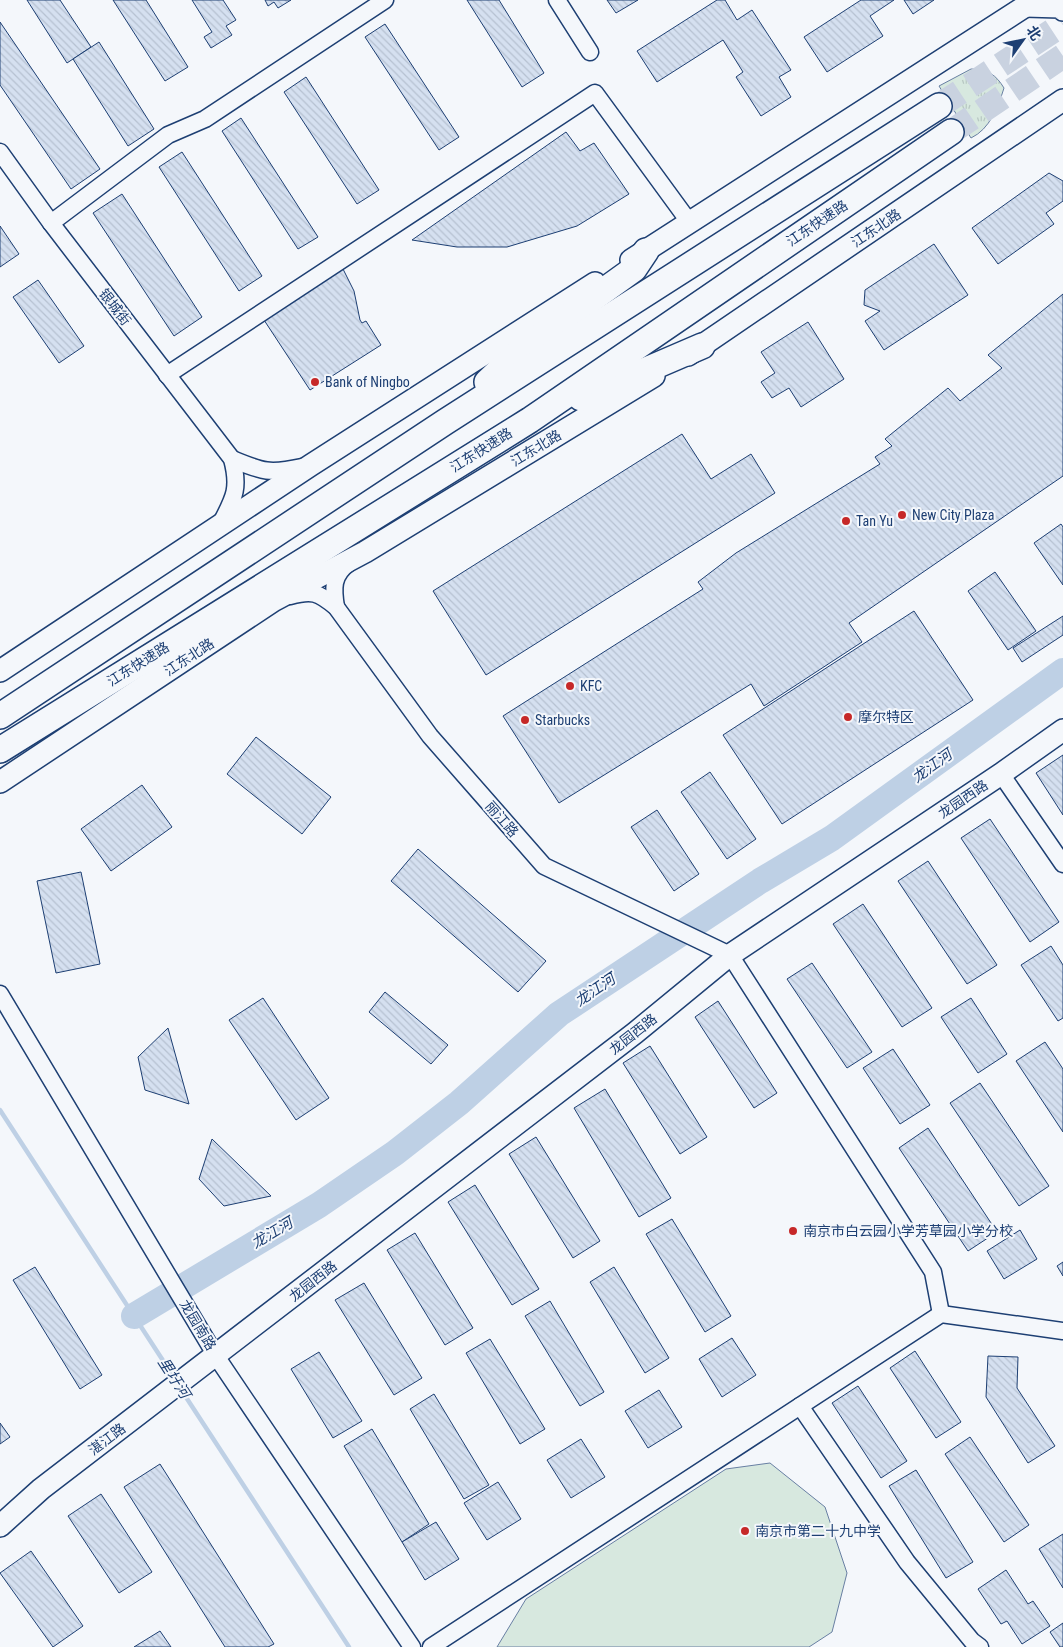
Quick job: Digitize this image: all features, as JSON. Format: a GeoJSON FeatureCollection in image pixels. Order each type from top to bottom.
{"type":"FeatureCollection","features":[{"type":"Feature","properties":{"kind":"highway"},"geometry":{"type":"LineString","coordinates":[[0,716],[445,422],[939,106]]}},
{"type":"Feature","properties":{"kind":"highway","name":"江东快速路"},"geometry":{"type":"LineString","coordinates":[[0,750],[530,420],[951,132]]}},
{"type":"Feature","properties":{"kind":"highway"},"geometry":{"type":"LineString","coordinates":[[445,422],[520,351],[634,269],[646,251]]}},
{"type":"Feature","properties":{"kind":"highway"},"geometry":{"type":"LineString","coordinates":[[530,420],[702,346]]}},
{"type":"Feature","properties":{"kind":"main road"},"geometry":{"type":"LineString","coordinates":[[0,671],[311,465],[1030,3],[1060,7],[1063,10]]}},
{"type":"Feature","properties":{"kind":"main road","name":"江东北路"},"geometry":{"type":"LineString","coordinates":[[0,782],[273,601],[365,552],[702,346],[1063,100]]}},
{"type":"Feature","properties":{"kind":"main road","name":"龙园西路"},"geometry":{"type":"LineString","coordinates":[[216,1356],[636,1033],[730,955],[1001,774],[1063,730]]}},
{"type":"Feature","properties":{"kind":"main road","name":"湛江路"},"geometry":{"type":"LineString","coordinates":[[0,1526],[41,1489],[216,1356]]}},
{"type":"Feature","properties":{"kind":"street"},"geometry":{"type":"LineString","coordinates":[[51,223],[168,135],[205,119],[385,0]]}},
{"type":"Feature","properties":{"kind":"street"},"geometry":{"type":"LineString","coordinates":[[557,0],[590,52]]}},
{"type":"Feature","properties":{"kind":"street"},"geometry":{"type":"LineString","coordinates":[[167,375],[595,93],[690,222]]}},
{"type":"Feature","properties":{"kind":"street","name":"银城街"},"geometry":{"type":"LineString","coordinates":[[0,152],[51,223],[232,459],[237,478],[234,499],[220,526]]}},
{"type":"Feature","properties":{"kind":"street","name":"银城街"},"geometry":{"type":"LineString","coordinates":[[232,459],[258,470],[275,473],[311,465]]}},
{"type":"Feature","properties":{"kind":"street"},"geometry":{"type":"LineString","coordinates":[[336,608],[333,586],[340,569],[365,552]]}},
{"type":"Feature","properties":{"kind":"street","name":"丽江路"},"geometry":{"type":"LineString","coordinates":[[273,601],[307,591],[322,596],[336,608],[430,736],[544,866],[730,955]]}},
{"type":"Feature","properties":{"kind":"street"},"geometry":{"type":"LineString","coordinates":[[1001,774],[1063,864]]}},
{"type":"Feature","properties":{"kind":"street"},"geometry":{"type":"LineString","coordinates":[[730,955],[932,1272],[941,1314]]}},
{"type":"Feature","properties":{"kind":"street","name":"龙园南路"},"geometry":{"type":"LineString","coordinates":[[0,994],[216,1356],[412,1647]]}},
{"type":"Feature","properties":{"kind":"street"},"geometry":{"type":"LineString","coordinates":[[431,1647],[941,1314],[1063,1332]]}},
{"type":"Feature","properties":{"kind":"street"},"geometry":{"type":"LineString","coordinates":[[800,1406],[907,1562],[972,1641],[980,1647]]}},
{"type":"Feature","properties":{"kind":"green space"},"geometry":{"type":"Polygon","coordinates":[[[971,69],[982,70],[991,74],[1004,88],[992,117],[978,134],[971,138],[939,86],[971,69]]]}},
{"type":"Feature","properties":{"kind":"green space","name":"南京市第二十九中学"},"geometry":{"type":"Polygon","coordinates":[[[770,1463],[825,1507],[847,1573],[832,1632],[809,1647],[497,1647],[526,1599],[726,1469],[770,1463]]]}},
{"type":"Feature","properties":{"kind":"building"},"geometry":{"type":"Polygon","coordinates":[[[27,0],[60,0],[91,47],[67,63],[27,0]]]}},
{"type":"Feature","properties":{"kind":"building"},"geometry":{"type":"Polygon","coordinates":[[[113,0],[146,0],[188,67],[165,81],[113,0]]]}},
{"type":"Feature","properties":{"kind":"building"},"geometry":{"type":"Polygon","coordinates":[[[192,0],[223,0],[236,20],[226,26],[232,35],[211,48],[204,37],[212,32],[192,0]]]}},
{"type":"Feature","properties":{"kind":"building"},"geometry":{"type":"Polygon","coordinates":[[[265,0],[291,0],[278,8],[274,2],[268,6],[265,0]]]}},
{"type":"Feature","properties":{"kind":"building"},"geometry":{"type":"Polygon","coordinates":[[[467,0],[499,0],[544,73],[522,87],[467,0]]]}},
{"type":"Feature","properties":{"kind":"building"},"geometry":{"type":"Polygon","coordinates":[[[607,0],[638,0],[616,13],[607,0]]]}},
{"type":"Feature","properties":{"kind":"building"},"geometry":{"type":"Polygon","coordinates":[[[717,0],[725,0],[737,20],[752,10],[791,70],[779,77],[791,97],[761,116],[736,77],[743,72],[723,40],[657,82],[637,51],[717,0]]]}},
{"type":"Feature","properties":{"kind":"building"},"geometry":{"type":"Polygon","coordinates":[[[861,0],[894,0],[870,16],[883,36],[827,72],[804,37],[861,0]]]}},
{"type":"Feature","properties":{"kind":"building"},"geometry":{"type":"Polygon","coordinates":[[[904,0],[934,0],[913,14],[904,0]]]}},
{"type":"Feature","properties":{"kind":"building"},"geometry":{"type":"Polygon","coordinates":[[[0,22],[100,169],[71,189],[0,85],[0,22]]]}},
{"type":"Feature","properties":{"kind":"building"},"geometry":{"type":"Polygon","coordinates":[[[385,24],[459,137],[439,150],[365,37],[385,24]]]}},
{"type":"Feature","properties":{"kind":"building"},"geometry":{"type":"Polygon","coordinates":[[[99,42],[154,129],[128,146],[73,59],[99,42]]]}},
{"type":"Feature","properties":{"kind":"building"},"geometry":{"type":"Polygon","coordinates":[[[306,77],[379,190],[357,204],[284,92],[306,77]]]}},
{"type":"Feature","properties":{"kind":"building"},"geometry":{"type":"Polygon","coordinates":[[[241,118],[318,237],[298,249],[222,131],[241,118]]]}},
{"type":"Feature","properties":{"kind":"building"},"geometry":{"type":"Polygon","coordinates":[[[566,132],[580,151],[594,143],[629,194],[577,226],[507,247],[457,247],[412,240],[566,132]]]}},
{"type":"Feature","properties":{"kind":"building"},"geometry":{"type":"Polygon","coordinates":[[[182,152],[262,276],[239,291],[159,167],[182,152]]]}},
{"type":"Feature","properties":{"kind":"building"},"geometry":{"type":"Polygon","coordinates":[[[1049,173],[1063,181],[1063,201],[1046,213],[1054,224],[998,264],[972,228],[1049,173]]]}},
{"type":"Feature","properties":{"kind":"building"},"geometry":{"type":"Polygon","coordinates":[[[122,194],[202,317],[174,336],[93,213],[122,194]]]}},
{"type":"Feature","properties":{"kind":"building"},"geometry":{"type":"Polygon","coordinates":[[[0,226],[19,254],[0,267],[0,226]]]}},
{"type":"Feature","properties":{"kind":"building"},"geometry":{"type":"Polygon","coordinates":[[[934,244],[968,295],[884,350],[865,321],[880,311],[864,305],[865,290],[934,244]]]}},
{"type":"Feature","properties":{"kind":"building"},"geometry":{"type":"Polygon","coordinates":[[[343,269],[354,291],[360,320],[362,323],[366,321],[381,345],[310,390],[264,320],[343,269]]]}},
{"type":"Feature","properties":{"kind":"building"},"geometry":{"type":"Polygon","coordinates":[[[38,280],[84,346],[59,363],[13,297],[38,280]]]}},
{"type":"Feature","properties":{"kind":"building","name":"New City Plaza"},"geometry":{"type":"Polygon","coordinates":[[[1063,294],[1063,476],[849,623],[862,642],[764,706],[751,684],[559,803],[503,716],[703,589],[698,582],[736,553],[880,464],[875,457],[892,446],[885,439],[948,388],[960,401],[1002,368],[988,355],[1063,294]]]}},
{"type":"Feature","properties":{"kind":"building"},"geometry":{"type":"Polygon","coordinates":[[[808,322],[844,379],[801,407],[789,388],[772,398],[761,382],[775,373],[761,352],[808,322]]]}},
{"type":"Feature","properties":{"kind":"building"},"geometry":{"type":"Polygon","coordinates":[[[682,434],[711,479],[751,454],[775,493],[486,675],[433,591],[682,434]]]}},
{"type":"Feature","properties":{"kind":"building"},"geometry":{"type":"Polygon","coordinates":[[[1061,524],[1063,527],[1063,585],[1034,543],[1061,524]]]}},
{"type":"Feature","properties":{"kind":"building"},"geometry":{"type":"Polygon","coordinates":[[[995,572],[1036,631],[1008,650],[968,591],[995,572]]]}},
{"type":"Feature","properties":{"kind":"building","name":"摩尔特区"},"geometry":{"type":"Polygon","coordinates":[[[914,611],[973,700],[782,824],[723,735],[914,611]]]}},
{"type":"Feature","properties":{"kind":"building"},"geometry":{"type":"Polygon","coordinates":[[[1063,616],[1063,635],[1022,662],[1013,648],[1063,616]]]}},
{"type":"Feature","properties":{"kind":"building"},"geometry":{"type":"Polygon","coordinates":[[[256,737],[331,797],[302,834],[227,774],[256,737]]]}},
{"type":"Feature","properties":{"kind":"building"},"geometry":{"type":"Polygon","coordinates":[[[1063,755],[1063,815],[1036,773],[1063,755]]]}},
{"type":"Feature","properties":{"kind":"building"},"geometry":{"type":"Polygon","coordinates":[[[710,772],[756,839],[727,859],[681,792],[710,772]]]}},
{"type":"Feature","properties":{"kind":"building"},"geometry":{"type":"Polygon","coordinates":[[[142,785],[172,827],[111,871],[81,829],[142,785]]]}},
{"type":"Feature","properties":{"kind":"building"},"geometry":{"type":"Polygon","coordinates":[[[657,810],[699,874],[674,891],[631,827],[657,810]]]}},
{"type":"Feature","properties":{"kind":"building"},"geometry":{"type":"Polygon","coordinates":[[[990,819],[1059,922],[1030,942],[961,838],[990,819]]]}},
{"type":"Feature","properties":{"kind":"building"},"geometry":{"type":"Polygon","coordinates":[[[418,849],[546,961],[518,992],[391,881],[418,849]]]}},
{"type":"Feature","properties":{"kind":"building"},"geometry":{"type":"Polygon","coordinates":[[[928,861],[997,965],[967,984],[898,881],[928,861]]]}},
{"type":"Feature","properties":{"kind":"building"},"geometry":{"type":"Polygon","coordinates":[[[81,872],[100,964],[56,973],[37,881],[81,872]]]}},
{"type":"Feature","properties":{"kind":"building"},"geometry":{"type":"Polygon","coordinates":[[[863,904],[932,1008],[902,1027],[833,924],[863,904]]]}},
{"type":"Feature","properties":{"kind":"building"},"geometry":{"type":"Polygon","coordinates":[[[1051,946],[1063,965],[1063,1018],[1058,1021],[1021,965],[1051,946]]]}},
{"type":"Feature","properties":{"kind":"building"},"geometry":{"type":"Polygon","coordinates":[[[812,963],[872,1052],[847,1068],[787,979],[812,963]]]}},
{"type":"Feature","properties":{"kind":"building"},"geometry":{"type":"Polygon","coordinates":[[[385,992],[448,1045],[431,1064],[369,1012],[385,992]]]}},
{"type":"Feature","properties":{"kind":"building"},"geometry":{"type":"Polygon","coordinates":[[[263,998],[329,1098],[296,1120],[229,1020],[263,998]]]}},
{"type":"Feature","properties":{"kind":"building"},"geometry":{"type":"Polygon","coordinates":[[[971,998],[1007,1054],[978,1073],[941,1017],[971,998]]]}},
{"type":"Feature","properties":{"kind":"building"},"geometry":{"type":"Polygon","coordinates":[[[718,1001],[777,1093],[754,1108],[695,1017],[718,1001]]]}},
{"type":"Feature","properties":{"kind":"building"},"geometry":{"type":"Polygon","coordinates":[[[168,1028],[189,1104],[145,1090],[138,1057],[168,1028]]]}},
{"type":"Feature","properties":{"kind":"building"},"geometry":{"type":"Polygon","coordinates":[[[1045,1042],[1063,1069],[1063,1132],[1016,1061],[1045,1042]]]}},
{"type":"Feature","properties":{"kind":"building"},"geometry":{"type":"Polygon","coordinates":[[[650,1046],[707,1137],[680,1154],[623,1063],[650,1046]]]}},
{"type":"Feature","properties":{"kind":"building"},"geometry":{"type":"Polygon","coordinates":[[[893,1049],[930,1105],[900,1124],[863,1068],[893,1049]]]}},
{"type":"Feature","properties":{"kind":"building"},"geometry":{"type":"Polygon","coordinates":[[[980,1083],[1049,1186],[1019,1206],[950,1103],[980,1083]]]}},
{"type":"Feature","properties":{"kind":"building"},"geometry":{"type":"Polygon","coordinates":[[[605,1089],[671,1198],[639,1217],[574,1108],[605,1089]]]}},
{"type":"Feature","properties":{"kind":"building"},"geometry":{"type":"Polygon","coordinates":[[[928,1128],[997,1232],[968,1251],[899,1148],[928,1128]]]}},
{"type":"Feature","properties":{"kind":"building"},"geometry":{"type":"Polygon","coordinates":[[[536,1137],[600,1241],[573,1258],[509,1154],[536,1137]]]}},
{"type":"Feature","properties":{"kind":"building"},"geometry":{"type":"Polygon","coordinates":[[[212,1139],[271,1196],[224,1206],[199,1179],[212,1139]]]}},
{"type":"Feature","properties":{"kind":"building"},"geometry":{"type":"Polygon","coordinates":[[[475,1185],[539,1289],[512,1305],[448,1202],[475,1185]]]}},
{"type":"Feature","properties":{"kind":"building"},"geometry":{"type":"Polygon","coordinates":[[[672,1219],[731,1316],[705,1332],[646,1234],[672,1219]]]}},
{"type":"Feature","properties":{"kind":"building"},"geometry":{"type":"Polygon","coordinates":[[[1020,1230],[1037,1259],[1004,1279],[987,1251],[1020,1230]]]}},
{"type":"Feature","properties":{"kind":"building"},"geometry":{"type":"Polygon","coordinates":[[[415,1233],[473,1328],[445,1345],[387,1250],[415,1233]]]}},
{"type":"Feature","properties":{"kind":"building"},"geometry":{"type":"Polygon","coordinates":[[[1063,1262],[1063,1276],[1057,1266],[1063,1262]]]}},
{"type":"Feature","properties":{"kind":"building"},"geometry":{"type":"Polygon","coordinates":[[[35,1267],[102,1375],[80,1389],[13,1280],[35,1267]]]}},
{"type":"Feature","properties":{"kind":"building"},"geometry":{"type":"Polygon","coordinates":[[[614,1267],[669,1358],[645,1373],[590,1282],[614,1267]]]}},
{"type":"Feature","properties":{"kind":"building"},"geometry":{"type":"Polygon","coordinates":[[[364,1283],[422,1378],[394,1395],[335,1300],[364,1283]]]}},
{"type":"Feature","properties":{"kind":"building"},"geometry":{"type":"Polygon","coordinates":[[[550,1301],[604,1392],[580,1406],[525,1316],[550,1301]]]}},
{"type":"Feature","properties":{"kind":"building"},"geometry":{"type":"Polygon","coordinates":[[[732,1338],[756,1375],[722,1397],[699,1359],[732,1338]]]}},
{"type":"Feature","properties":{"kind":"building"},"geometry":{"type":"Polygon","coordinates":[[[490,1339],[545,1429],[520,1444],[466,1353],[490,1339]]]}},
{"type":"Feature","properties":{"kind":"building"},"geometry":{"type":"Polygon","coordinates":[[[915,1351],[961,1422],[936,1438],[890,1368],[915,1351]]]}},
{"type":"Feature","properties":{"kind":"building"},"geometry":{"type":"Polygon","coordinates":[[[319,1352],[362,1421],[333,1438],[291,1369],[319,1352]]]}},
{"type":"Feature","properties":{"kind":"building"},"geometry":{"type":"Polygon","coordinates":[[[988,1356],[1018,1357],[1017,1388],[1055,1446],[1028,1463],[986,1397],[988,1356]]]}},
{"type":"Feature","properties":{"kind":"building"},"geometry":{"type":"Polygon","coordinates":[[[858,1386],[907,1461],[881,1478],[832,1403],[858,1386]]]}},
{"type":"Feature","properties":{"kind":"building"},"geometry":{"type":"Polygon","coordinates":[[[659,1390],[682,1427],[648,1448],[625,1411],[659,1390]]]}},
{"type":"Feature","properties":{"kind":"building"},"geometry":{"type":"Polygon","coordinates":[[[434,1394],[489,1485],[464,1499],[410,1409],[434,1394]]]}},
{"type":"Feature","properties":{"kind":"building"},"geometry":{"type":"Polygon","coordinates":[[[0,1423],[10,1437],[0,1444],[0,1423]]]}},
{"type":"Feature","properties":{"kind":"building"},"geometry":{"type":"Polygon","coordinates":[[[372,1429],[429,1524],[402,1542],[344,1446],[372,1429]]]}},
{"type":"Feature","properties":{"kind":"building"},"geometry":{"type":"Polygon","coordinates":[[[970,1437],[1029,1525],[1004,1542],[945,1454],[970,1437]]]}},
{"type":"Feature","properties":{"kind":"building"},"geometry":{"type":"Polygon","coordinates":[[[581,1439],[605,1477],[571,1498],[547,1460],[581,1439]]]}},
{"type":"Feature","properties":{"kind":"building"},"geometry":{"type":"Polygon","coordinates":[[[160,1464],[274,1644],[268,1647],[225,1647],[124,1487],[160,1464]]]}},
{"type":"Feature","properties":{"kind":"building"},"geometry":{"type":"Polygon","coordinates":[[[916,1470],[973,1562],[946,1578],[889,1486],[916,1470]]]}},
{"type":"Feature","properties":{"kind":"building"},"geometry":{"type":"Polygon","coordinates":[[[498,1482],[521,1519],[487,1540],[464,1503],[498,1482]]]}},
{"type":"Feature","properties":{"kind":"building"},"geometry":{"type":"Polygon","coordinates":[[[101,1494],[152,1572],[119,1593],[68,1516],[101,1494]]]}},
{"type":"Feature","properties":{"kind":"building"},"geometry":{"type":"Polygon","coordinates":[[[436,1522],[459,1559],[425,1580],[402,1542],[436,1522]]]}},
{"type":"Feature","properties":{"kind":"building"},"geometry":{"type":"Polygon","coordinates":[[[1063,1534],[1063,1588],[1039,1549],[1063,1534]]]}},
{"type":"Feature","properties":{"kind":"building"},"geometry":{"type":"Polygon","coordinates":[[[31,1551],[83,1626],[53,1647],[0,1573],[31,1551]]]}},
{"type":"Feature","properties":{"kind":"building"},"geometry":{"type":"Polygon","coordinates":[[[1006,1570],[1028,1604],[1033,1601],[1050,1626],[1022,1644],[1007,1621],[1001,1624],[978,1589],[1006,1570]]]}},
{"type":"Feature","properties":{"kind":"building"},"geometry":{"type":"Polygon","coordinates":[[[1063,1623],[1063,1647],[1060,1647],[1050,1632],[1063,1623]]]}},
{"type":"Feature","properties":{"kind":"building"},"geometry":{"type":"Polygon","coordinates":[[[160,1631],[171,1647],[134,1647],[160,1631]]]}},
{"type":"Feature","properties":{"kind":"waterway","name":"龙江河"},"geometry":{"type":"LineString","coordinates":[[134,1316],[319,1205],[395,1153],[459,1103],[559,1014],[760,881],[832,838],[1063,671]]}},
{"type":"Feature","properties":{"kind":"waterway","name":"里圩河"},"geometry":{"type":"LineString","coordinates":[[0,1110],[175,1379]]}},
{"type":"Feature","properties":{"kind":"waterway","name":"里圩河"},"geometry":{"type":"LineString","coordinates":[[180,1388],[349,1647]]}},
{"type":"Feature","properties":{"kind":"tunnel"},"geometry":{"type":"LineString","coordinates":[[939,106],[1063,24]]}},
{"type":"Feature","properties":{"kind":"tunnel"},"geometry":{"type":"LineString","coordinates":[[951,132],[1063,56]]}},
{"type":"Feature","properties":{"kind":"place","name":"Bank of Ningbo"},"geometry":{"type":"Point","coordinates":[315,382]}},
{"type":"Feature","properties":{"kind":"place","name":"New City Plaza"},"geometry":{"type":"Point","coordinates":[902,515]}},
{"type":"Feature","properties":{"kind":"place","name":"Tan Yu"},"geometry":{"type":"Point","coordinates":[846,521]}},
{"type":"Feature","properties":{"kind":"place","name":"KFC"},"geometry":{"type":"Point","coordinates":[570,686]}},
{"type":"Feature","properties":{"kind":"place","name":"摩尔特区"},"geometry":{"type":"Point","coordinates":[848,717]}},
{"type":"Feature","properties":{"kind":"place","name":"Starbucks"},"geometry":{"type":"Point","coordinates":[525,720]}},
{"type":"Feature","properties":{"kind":"place","name":"南京市白云园小学芳草园小学分校"},"geometry":{"type":"Point","coordinates":[793,1231]}},
{"type":"Feature","properties":{"kind":"place","name":"南京市第二十九中学"},"geometry":{"type":"Point","coordinates":[745,1531]}}]}
